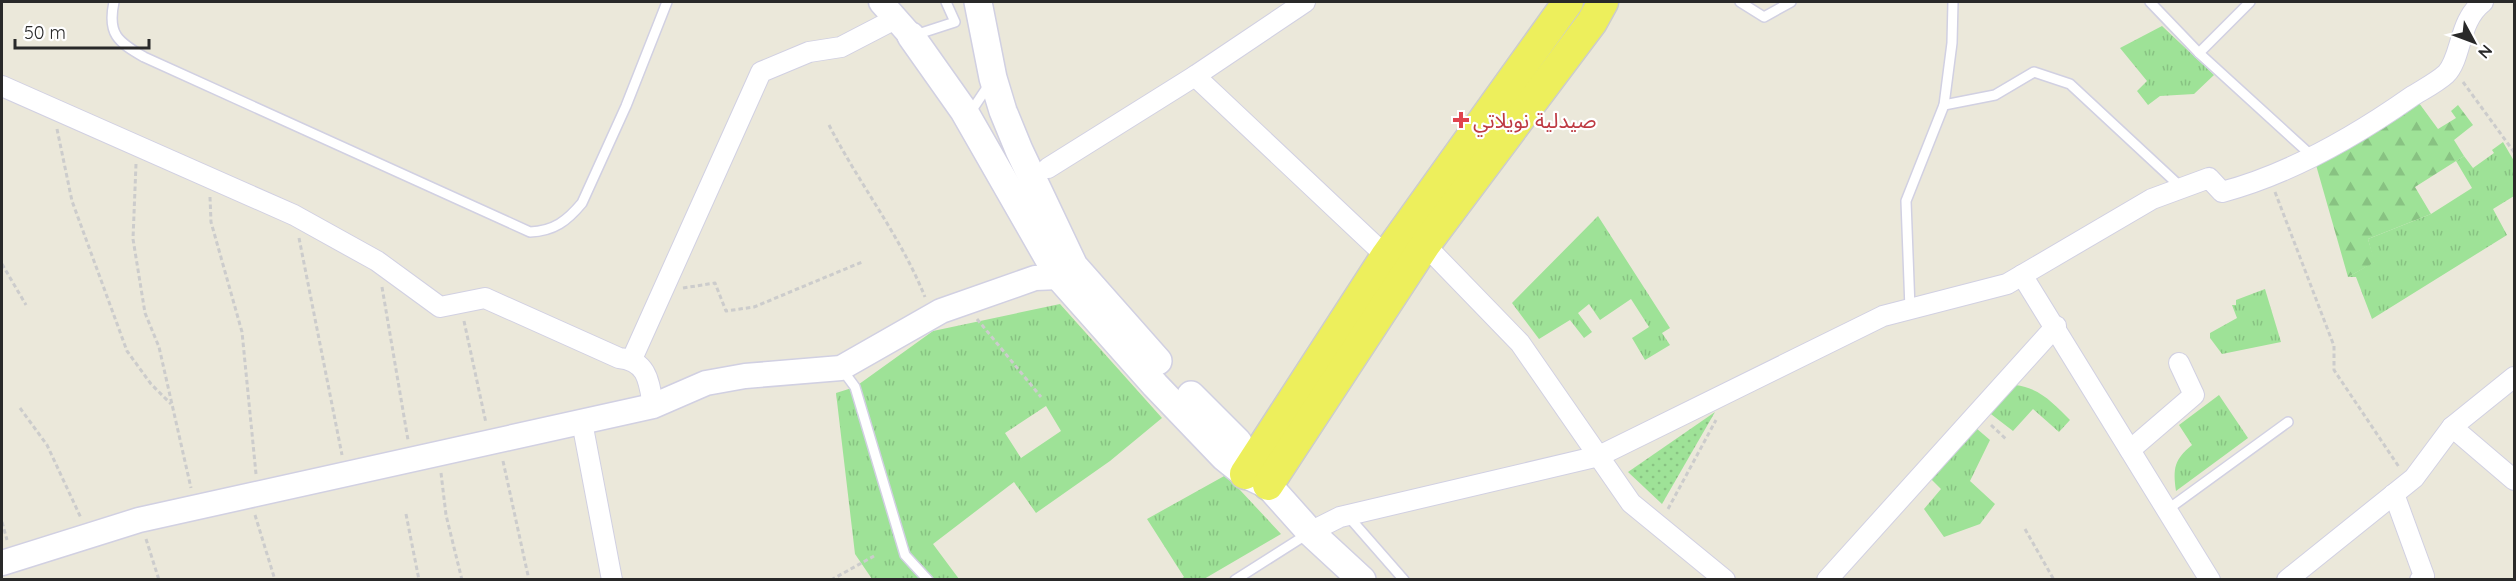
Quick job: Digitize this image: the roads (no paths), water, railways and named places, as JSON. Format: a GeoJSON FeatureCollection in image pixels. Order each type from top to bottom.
{"type":"FeatureCollection","features":[{"type":"Feature","properties":{"kind":"main road"},"geometry":{"type":"LineString","coordinates":[[1256,480],[1386,256],[1568,2]]}},
{"type":"Feature","properties":{"kind":"main road"},"geometry":{"type":"LineString","coordinates":[[1256,480],[1425,245],[1592,22],[1603,2]]}},
{"type":"Feature","properties":{"kind":"main road"},"geometry":{"type":"LineString","coordinates":[[978,3],[993,78],[1069,274]]}},
{"type":"Feature","properties":{"kind":"main road"},"geometry":{"type":"LineString","coordinates":[[896,19],[964,111],[1069,274],[1238,442],[1256,480],[1362,579]]}},
{"type":"Feature","properties":{"kind":"street"},"geometry":{"type":"LineString","coordinates":[[1048,168],[1195,76],[1305,2]]}},
{"type":"Feature","properties":{"kind":"street"},"geometry":{"type":"LineString","coordinates":[[1310,532],[1348,516],[1599,456],[1883,316],[2007,284],[2152,199],[2209,178],[2222,192],[2269,177],[2312,157],[2390,111],[2447,72],[2472,10],[2483,2]]}},
{"type":"Feature","properties":{"kind":"street"},"geometry":{"type":"LineString","coordinates":[[632,359],[761,72],[809,52],[841,47],[896,19]]}},
{"type":"Feature","properties":{"kind":"street"},"geometry":{"type":"LineString","coordinates":[[1195,76],[1386,256]]}},
{"type":"Feature","properties":{"kind":"street"},"geometry":{"type":"LineString","coordinates":[[2,86],[294,215],[377,261],[440,307],[484,298],[619,358],[632,359],[647,372],[653,406]]}},
{"type":"Feature","properties":{"kind":"street"},"geometry":{"type":"LineString","coordinates":[[1425,245],[1520,342],[1631,503],[1725,579]]}},
{"type":"Feature","properties":{"kind":"street"},"geometry":{"type":"LineString","coordinates":[[2,563],[139,520],[653,406],[706,383],[756,375],[841,368],[933,315],[990,292],[1035,278],[1069,274]]}},
{"type":"Feature","properties":{"kind":"street"},"geometry":{"type":"LineString","coordinates":[[2022,275],[2056,326],[2210,579]]}},
{"type":"Feature","properties":{"kind":"street"},"geometry":{"type":"LineString","coordinates":[[1827,579],[2056,326]]}},
{"type":"Feature","properties":{"kind":"street"},"geometry":{"type":"LineString","coordinates":[[2130,450],[2194,396],[2179,363]]}},
{"type":"Feature","properties":{"kind":"street"},"geometry":{"type":"LineString","coordinates":[[2287,579],[2402,488],[2452,427],[2514,376]]}},
{"type":"Feature","properties":{"kind":"street"},"geometry":{"type":"LineString","coordinates":[[582,422],[612,579]]}},
{"type":"Feature","properties":{"kind":"street"},"geometry":{"type":"LineString","coordinates":[[2452,427],[2514,480]]}},
{"type":"Feature","properties":{"kind":"street"},"geometry":{"type":"LineString","coordinates":[[2402,488],[2424,576],[2420,579]]}},
{"type":"Feature","properties":{"kind":"lane"},"geometry":{"type":"LineString","coordinates":[[114,2],[112,27],[117,38],[144,57],[530,232],[546,231],[559,226],[572,216],[582,202],[630,96],[667,2]]}},
{"type":"Feature","properties":{"kind":"lane"},"geometry":{"type":"LineString","coordinates":[[896,19],[955,22],[946,2]]}},
{"type":"Feature","properties":{"kind":"lane"},"geometry":{"type":"LineString","coordinates":[[1740,2],[1764,18],[1791,2]]}},
{"type":"Feature","properties":{"kind":"lane"},"geometry":{"type":"LineString","coordinates":[[1910,309],[1906,201],[1944,105],[1952,43],[1953,2]]}},
{"type":"Feature","properties":{"kind":"lane"},"geometry":{"type":"LineString","coordinates":[[2150,2],[2199,53],[2312,157]]}},
{"type":"Feature","properties":{"kind":"lane"},"geometry":{"type":"LineString","coordinates":[[2199,53],[2250,2]]}},
{"type":"Feature","properties":{"kind":"lane"},"geometry":{"type":"LineString","coordinates":[[1944,105],[1995,95],[2034,72],[2070,84],[2182,188]]}},
{"type":"Feature","properties":{"kind":"lane"},"geometry":{"type":"LineString","coordinates":[[964,111],[974,106],[993,78]]}},
{"type":"Feature","properties":{"kind":"lane"},"geometry":{"type":"LineString","coordinates":[[841,368],[855,387],[905,555],[927,579]]}},
{"type":"Feature","properties":{"kind":"lane"},"geometry":{"type":"LineString","coordinates":[[2167,510],[2288,422]]}},
{"type":"Feature","properties":{"kind":"lane"},"geometry":{"type":"LineString","coordinates":[[1348,516],[1404,579]]}},
{"type":"Feature","properties":{"kind":"lane"},"geometry":{"type":"LineString","coordinates":[[1235,579],[1310,532]]}},
{"type":"Feature","properties":{"kind":"place","name":"صيدلية نويلاتي"},"geometry":{"type":"Point","coordinates":[1461,120]}}]}
